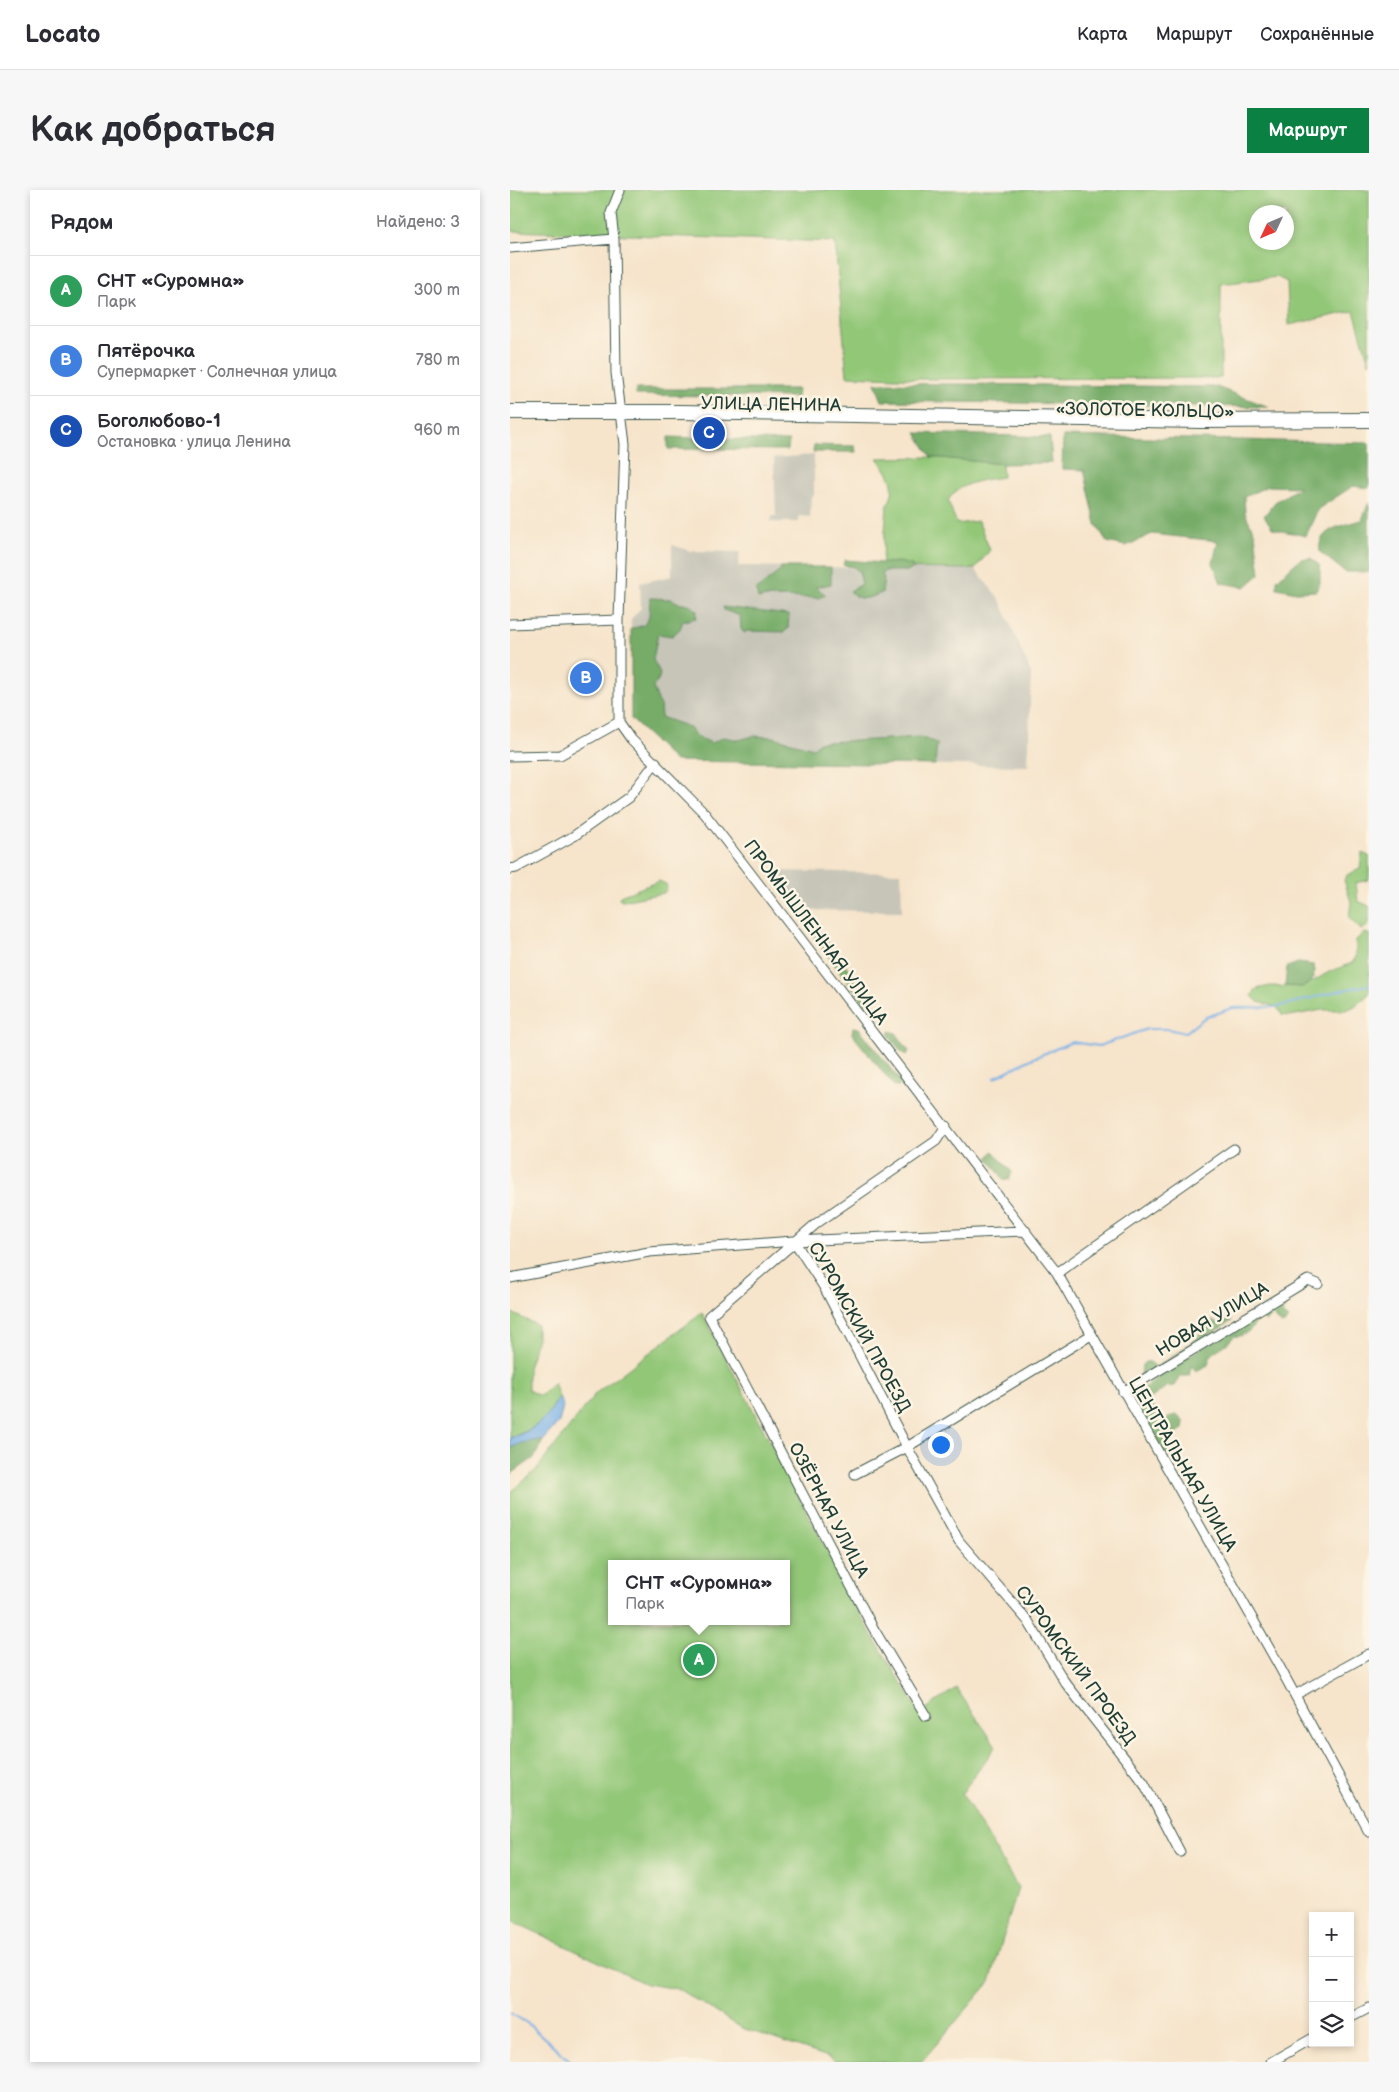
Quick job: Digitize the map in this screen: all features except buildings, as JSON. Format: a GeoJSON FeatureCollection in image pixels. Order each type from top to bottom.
{"type":"FeatureCollection","features":[{"type":"Feature","properties":{"kind":"highway","name":"УЛИЦА ЛЕНИНА"},"geometry":{"type":"LineString","coordinates":[[510,412],[922,421]]}},
{"type":"Feature","properties":{"kind":"highway","name":"«ЗОЛОТОЕ КОЛЬЦО»"},"geometry":{"type":"LineString","coordinates":[[922,421],[1369,420]]}},
{"type":"Feature","properties":{"kind":"highway","name":"«ЗОЛОТОЕ КОЛЬЦО»"},"geometry":{"type":"LineString","coordinates":[[922,421],[1201,430],[1369,430]]}},
{"type":"Feature","properties":{"kind":"street"},"geometry":{"type":"LineString","coordinates":[[510,756],[560,755],[619,722],[619,620],[625,444],[616,373],[614,239],[611,213],[620,190]]}},
{"type":"Feature","properties":{"kind":"street"},"geometry":{"type":"LineString","coordinates":[[510,248],[614,239]]}},
{"type":"Feature","properties":{"kind":"street"},"geometry":{"type":"LineString","coordinates":[[510,624],[619,620]]}},
{"type":"Feature","properties":{"kind":"street","name":"ПРОМЫШЛЕННАЯ УЛИЦА"},"geometry":{"type":"LineString","coordinates":[[619,722],[631,739],[656,762],[705,814],[946,1126]]}},
{"type":"Feature","properties":{"kind":"street"},"geometry":{"type":"LineString","coordinates":[[510,869],[516,868],[574,836],[629,797],[656,762]]}},
{"type":"Feature","properties":{"kind":"street"},"geometry":{"type":"LineString","coordinates":[[794,1241],[936,1141],[946,1126]]}},
{"type":"Feature","properties":{"kind":"street","name":"ЦЕНТРАЛЬНАЯ УЛИЦА"},"geometry":{"type":"LineString","coordinates":[[946,1126],[1057,1272],[1295,1695],[1369,1832]]}},
{"type":"Feature","properties":{"kind":"street"},"geometry":{"type":"LineString","coordinates":[[1057,1272],[1234,1149]]}},
{"type":"Feature","properties":{"kind":"street"},"geometry":{"type":"LineString","coordinates":[[510,1278],[649,1252],[794,1241],[1026,1231]]}},
{"type":"Feature","properties":{"kind":"street","name":"ОЗЁРНАЯ УЛИЦА"},"geometry":{"type":"LineString","coordinates":[[794,1241],[709,1316],[872,1626],[926,1716]]}},
{"type":"Feature","properties":{"kind":"street","name":"СУРОМСКИЙ ПРОЕЗД"},"geometry":{"type":"LineString","coordinates":[[794,1241],[824,1287],[907,1447],[959,1541],[1028,1621],[1064,1681],[1144,1784],[1180,1852]]}},
{"type":"Feature","properties":{"kind":"street","name":"НОВАЯ УЛИЦА"},"geometry":{"type":"LineString","coordinates":[[1123,1392],[1308,1280],[1318,1284]]}},
{"type":"Feature","properties":{"kind":"street"},"geometry":{"type":"LineString","coordinates":[[856,1474],[907,1447],[1091,1334]]}},
{"type":"Feature","properties":{"kind":"street"},"geometry":{"type":"LineString","coordinates":[[1295,1695],[1369,1654]]}},
{"type":"Feature","properties":{"kind":"street"},"geometry":{"type":"LineString","coordinates":[[1354,2016],[1369,2008]]}},
{"type":"Feature","properties":{"kind":"street"},"geometry":{"type":"LineString","coordinates":[[1270,2061],[1309,2040]]}},
{"type":"Feature","properties":{"kind":"shaded area"},"geometry":{"type":"Polygon","coordinates":[[[814,455],[814,496],[811,497],[810,517],[799,516],[799,522],[771,522],[772,516],[776,516],[774,458],[814,455]]]}},
{"type":"Feature","properties":{"kind":"shaded area"},"geometry":{"type":"Polygon","coordinates":[[[672,545],[691,551],[740,552],[738,566],[975,569],[1000,600],[1031,673],[1028,766],[675,761],[631,719],[631,619],[641,608],[640,583],[672,576],[672,545]]]}},
{"type":"Feature","properties":{"kind":"shaded area"},"geometry":{"type":"Polygon","coordinates":[[[775,871],[901,873],[902,911],[807,910],[777,882],[774,875],[775,871]]]}},
{"type":"Feature","properties":{"kind":"green space"},"geometry":{"type":"Polygon","coordinates":[[[510,190],[1369,190],[1369,363],[1354,311],[1289,325],[1287,282],[1277,277],[1221,284],[1221,378],[922,379],[847,376],[835,242],[510,231],[510,190]]]}},
{"type":"Feature","properties":{"kind":"green space"},"geometry":{"type":"Polygon","coordinates":[[[875,383],[1217,387],[1269,407],[882,401],[875,383]]]}},
{"type":"Feature","properties":{"kind":"green space"},"geometry":{"type":"Polygon","coordinates":[[[636,389],[798,389],[797,397],[636,395],[636,389]]]}},
{"type":"Feature","properties":{"kind":"green space"},"geometry":{"type":"Polygon","coordinates":[[[916,433],[1050,437],[1052,463],[1002,464],[931,457],[916,433]]]}},
{"type":"Feature","properties":{"kind":"green space"},"geometry":{"type":"Polygon","coordinates":[[[1063,436],[1369,443],[1369,488],[1353,486],[1318,509],[1306,536],[1273,529],[1264,516],[1275,502],[1300,487],[1268,486],[1244,497],[1245,513],[1255,534],[1260,574],[1245,587],[1221,583],[1213,563],[1218,541],[1152,534],[1126,546],[1107,542],[1096,524],[1084,470],[1062,469],[1063,436]]]}},
{"type":"Feature","properties":{"kind":"green space"},"geometry":{"type":"Polygon","coordinates":[[[668,437],[789,441],[788,450],[668,449],[668,437]]]}},
{"type":"Feature","properties":{"kind":"green space"},"geometry":{"type":"Polygon","coordinates":[[[814,445],[855,446],[856,452],[813,452],[814,445]]]}},
{"type":"Feature","properties":{"kind":"green space"},"geometry":{"type":"Polygon","coordinates":[[[931,457],[1002,464],[1003,477],[965,486],[952,495],[948,501],[957,524],[978,521],[990,550],[975,569],[882,568],[887,506],[891,499],[892,486],[889,475],[877,458],[931,457]]]}},
{"type":"Feature","properties":{"kind":"green space"},"geometry":{"type":"Polygon","coordinates":[[[1369,502],[1369,572],[1345,572],[1320,552],[1322,538],[1333,529],[1362,520],[1369,502]]]}},
{"type":"Feature","properties":{"kind":"green space"},"geometry":{"type":"Polygon","coordinates":[[[1311,558],[1320,566],[1320,583],[1316,591],[1296,592],[1277,588],[1277,580],[1300,559],[1311,558]]]}},
{"type":"Feature","properties":{"kind":"green space"},"geometry":{"type":"Polygon","coordinates":[[[845,560],[883,563],[899,562],[912,565],[913,568],[909,571],[885,571],[882,574],[884,578],[882,593],[869,598],[861,598],[850,591],[862,584],[859,572],[854,567],[843,565],[845,560]]]}},
{"type":"Feature","properties":{"kind":"green space"},"geometry":{"type":"Polygon","coordinates":[[[781,567],[831,567],[831,584],[816,587],[826,595],[819,598],[766,597],[758,599],[756,590],[780,571],[781,567]]]}},
{"type":"Feature","properties":{"kind":"green space"},"geometry":{"type":"Polygon","coordinates":[[[650,598],[671,599],[681,604],[689,604],[697,611],[696,618],[683,621],[680,629],[672,636],[658,634],[653,660],[660,676],[653,687],[660,705],[661,717],[689,727],[697,737],[712,743],[723,737],[739,740],[753,736],[773,737],[814,748],[819,742],[919,737],[937,743],[935,765],[675,761],[631,719],[631,629],[644,625],[649,617],[650,598]]]}},
{"type":"Feature","properties":{"kind":"green space"},"geometry":{"type":"Polygon","coordinates":[[[723,607],[789,615],[788,629],[784,632],[747,631],[744,633],[741,629],[740,616],[724,610],[723,607]]]}},
{"type":"Feature","properties":{"kind":"green space"},"geometry":{"type":"Polygon","coordinates":[[[1362,853],[1369,856],[1369,878],[1368,880],[1356,883],[1358,901],[1369,906],[1369,925],[1361,930],[1349,918],[1351,902],[1344,880],[1347,875],[1360,869],[1362,853]]]}},
{"type":"Feature","properties":{"kind":"green space"},"geometry":{"type":"Polygon","coordinates":[[[659,881],[666,884],[667,888],[664,893],[622,901],[619,899],[620,896],[659,881]]]}},
{"type":"Feature","properties":{"kind":"green space"},"geometry":{"type":"Polygon","coordinates":[[[817,933],[821,934],[874,1001],[875,1007],[873,1011],[865,1004],[814,938],[817,933]]]}},
{"type":"Feature","properties":{"kind":"green space"},"geometry":{"type":"Polygon","coordinates":[[[1364,933],[1369,934],[1369,994],[1355,1006],[1346,1010],[1322,1010],[1290,1016],[1282,1015],[1277,1007],[1258,1002],[1252,996],[1256,989],[1270,986],[1303,987],[1329,972],[1352,963],[1356,957],[1356,940],[1364,933]]]}},
{"type":"Feature","properties":{"kind":"green space"},"geometry":{"type":"Polygon","coordinates":[[[1298,963],[1314,965],[1315,971],[1311,982],[1303,987],[1285,986],[1287,967],[1298,963]]]}},
{"type":"Feature","properties":{"kind":"green space"},"geometry":{"type":"Polygon","coordinates":[[[853,1027],[859,1028],[901,1082],[900,1086],[894,1086],[852,1034],[853,1027]]]}},
{"type":"Feature","properties":{"kind":"green space"},"geometry":{"type":"Polygon","coordinates":[[[890,1031],[896,1033],[909,1051],[907,1055],[902,1053],[889,1036],[890,1031]]]}},
{"type":"Feature","properties":{"kind":"green space"},"geometry":{"type":"Polygon","coordinates":[[[993,1151],[1012,1172],[1009,1180],[1003,1179],[988,1158],[993,1151]]]}},
{"type":"Feature","properties":{"kind":"green space"},"geometry":{"type":"Polygon","coordinates":[[[1283,1297],[1285,1308],[1282,1314],[1288,1319],[1285,1323],[1281,1324],[1272,1315],[1267,1321],[1260,1318],[1249,1331],[1242,1335],[1234,1336],[1227,1344],[1215,1352],[1208,1365],[1196,1371],[1191,1366],[1189,1376],[1180,1376],[1174,1386],[1166,1387],[1149,1400],[1158,1417],[1157,1425],[1160,1426],[1170,1417],[1177,1415],[1184,1422],[1183,1429],[1173,1436],[1169,1447],[1175,1454],[1175,1458],[1165,1454],[1133,1401],[1134,1390],[1145,1387],[1168,1369],[1283,1297]]]}},
{"type":"Feature","properties":{"kind":"green space"},"geometry":{"type":"Polygon","coordinates":[[[510,1312],[537,1325],[537,1339],[528,1368],[528,1390],[540,1396],[554,1383],[559,1397],[549,1413],[539,1423],[527,1431],[510,1438],[510,1312]]]}},
{"type":"Feature","properties":{"kind":"green space"},"geometry":{"type":"Polygon","coordinates":[[[702,1313],[870,1632],[920,1713],[956,1688],[996,1746],[962,1793],[1018,1888],[990,1982],[921,2062],[835,2062],[831,2058],[742,2028],[678,1989],[646,1984],[510,1920],[510,1493],[536,1470],[596,1393],[702,1313]]]}},
{"type":"Feature","properties":{"kind":"green space"},"geometry":{"type":"Polygon","coordinates":[[[1228,1320],[1232,1321],[1136,1380],[1141,1374],[1142,1365],[1145,1362],[1150,1362],[1156,1367],[1196,1339],[1200,1331],[1211,1321],[1222,1324],[1228,1320]]]}},
{"type":"Feature","properties":{"kind":"green space"},"geometry":{"type":"Polygon","coordinates":[[[544,1439],[534,1458],[510,1475],[510,1448],[521,1443],[544,1439]]]}},
{"type":"Feature","properties":{"kind":"water"},"geometry":{"type":"Polygon","coordinates":[[[559,1397],[563,1406],[559,1422],[544,1439],[521,1443],[510,1448],[510,1438],[527,1431],[539,1423],[559,1397]]]}},
{"type":"Feature","properties":{"kind":"waterway"},"geometry":{"type":"LineString","coordinates":[[994,1078],[1031,1059],[1072,1042],[1099,1046],[1147,1029],[1168,1029],[1185,1033],[1204,1018],[1232,1008],[1277,1007],[1369,985]]}},
{"type":"Feature","properties":{"kind":"waterway"},"geometry":{"type":"LineString","coordinates":[[510,2013],[527,2023],[572,2062]]}},
{"type":"Feature","properties":{"kind":"place","name":"Боголюбово-1"},"geometry":{"type":"Point","coordinates":[709,433]}},
{"type":"Feature","properties":{"kind":"place","name":"Пятёрочка"},"geometry":{"type":"Point","coordinates":[586,678]}},
{"type":"Feature","properties":{"kind":"place","name":"СНТ «Суромна»"},"geometry":{"type":"Point","coordinates":[699,1660]}}]}
